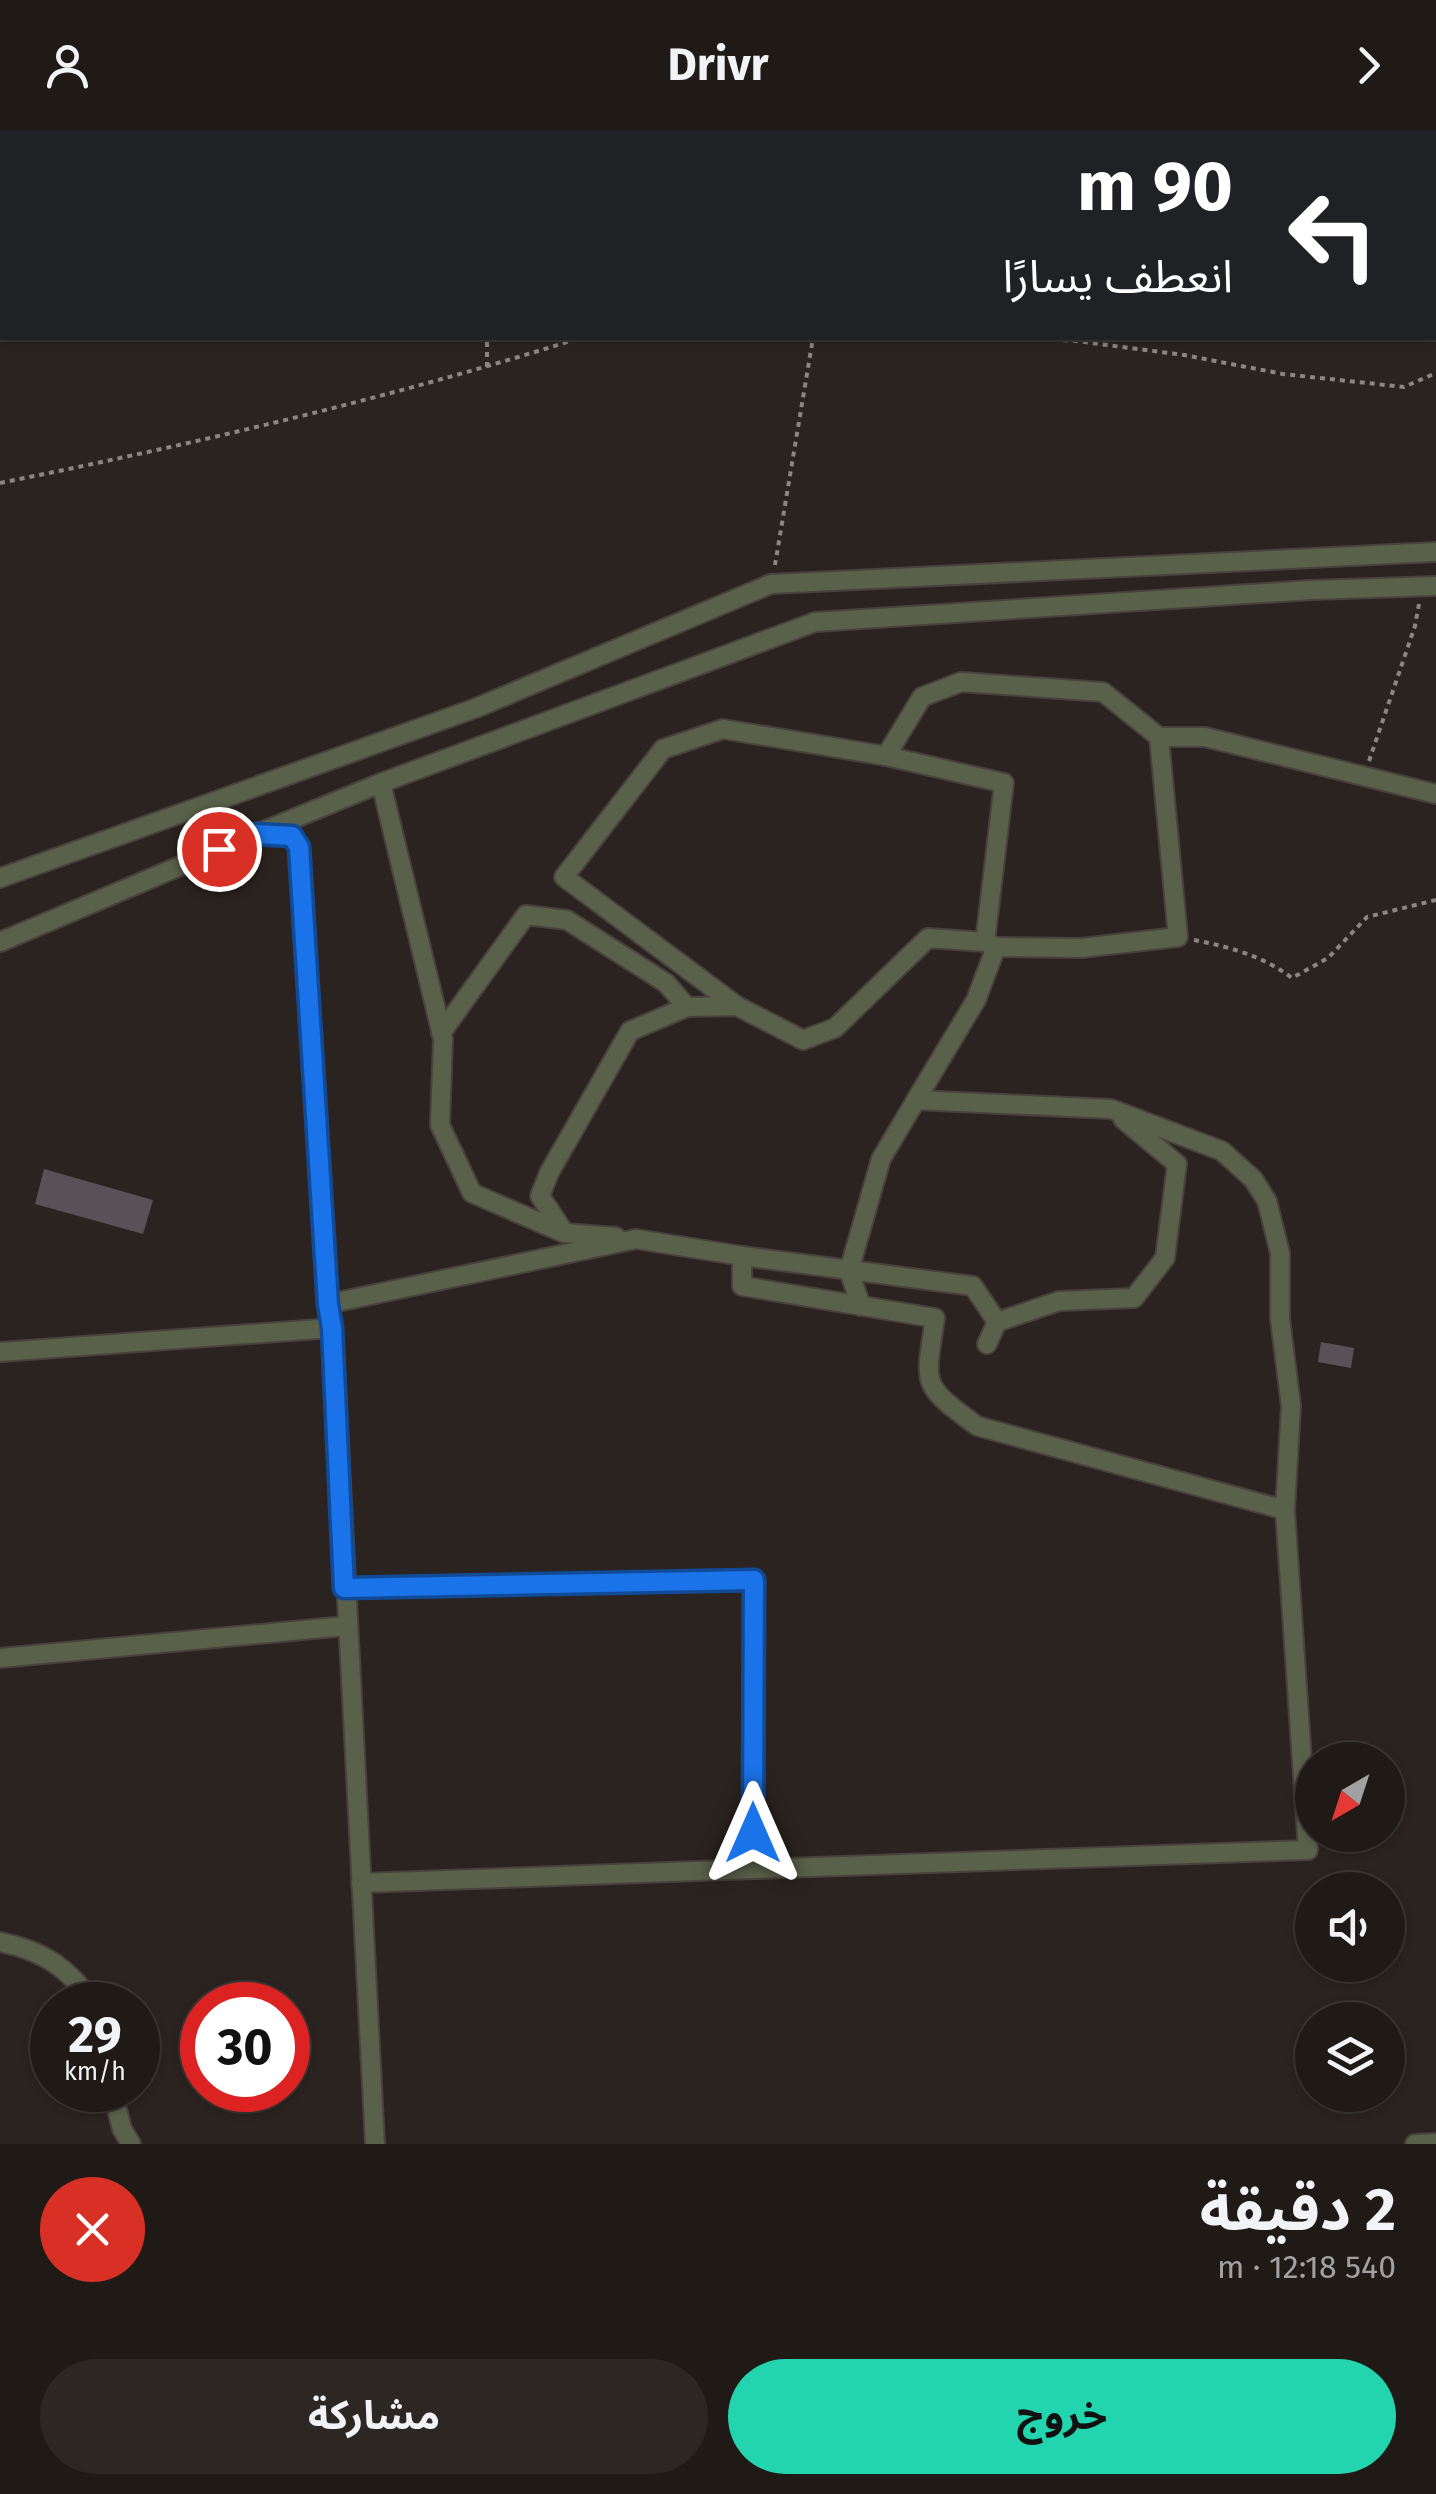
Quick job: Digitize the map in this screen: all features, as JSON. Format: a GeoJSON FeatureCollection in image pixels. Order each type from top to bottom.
{"type":"FeatureCollection","features":[{"type":"Feature","properties":{"kind":"street"},"geometry":{"type":"LineString","coordinates":[[0,878],[476,708],[771,584],[1436,552]]}},
{"type":"Feature","properties":{"kind":"street"},"geometry":{"type":"LineString","coordinates":[[0,942],[381,783],[815,622],[1429,586]]}},
{"type":"Feature","properties":{"kind":"street"},"geometry":{"type":"LineString","coordinates":[[886,756],[922,698],[961,682],[1103,692],[1159,737],[1206,736],[1436,794]]}},
{"type":"Feature","properties":{"kind":"street"},"geometry":{"type":"LineString","coordinates":[[862,1306],[849,1271],[882,1158],[976,1000],[991,945],[1004,782],[886,756],[723,729],[663,749],[564,877],[737,1006],[803,1040],[835,1028],[928,938],[991,945],[1081,948],[1178,936],[1159,737]]}},
{"type":"Feature","properties":{"kind":"street"},"geometry":{"type":"LineString","coordinates":[[381,783],[441,1032],[440,1125],[472,1193],[564,1233],[636,1239],[973,1286],[998,1322]]}},
{"type":"Feature","properties":{"kind":"street"},"geometry":{"type":"LineString","coordinates":[[256,834],[292,836],[299,847],[332,1328],[375,2144]]}},
{"type":"Feature","properties":{"kind":"street"},"geometry":{"type":"LineString","coordinates":[[441,1032],[526,915],[567,920],[666,983],[687,1007]]}},
{"type":"Feature","properties":{"kind":"street"},"geometry":{"type":"LineString","coordinates":[[564,1233],[540,1196],[549,1173],[630,1032],[687,1007],[737,1006]]}},
{"type":"Feature","properties":{"kind":"street"},"geometry":{"type":"LineString","coordinates":[[361,1882],[1308,1850],[1285,1510],[1291,1406],[1280,1319],[1280,1253],[1267,1201],[1253,1179],[1222,1151],[1111,1109],[916,1100]]}},
{"type":"Feature","properties":{"kind":"street"},"geometry":{"type":"LineString","coordinates":[[987,1344],[998,1322],[1059,1301],[1134,1298],[1164,1258],[1176,1164],[1111,1109]]}},
{"type":"Feature","properties":{"kind":"street"},"geometry":{"type":"LineString","coordinates":[[328,1304],[636,1239]]}},
{"type":"Feature","properties":{"kind":"street"},"geometry":{"type":"LineString","coordinates":[[742,1256],[742,1286],[935,1318],[927,1369],[935,1394],[976,1426],[1285,1510]]}},
{"type":"Feature","properties":{"kind":"street"},"geometry":{"type":"LineString","coordinates":[[0,1352],[332,1328]]}},
{"type":"Feature","properties":{"kind":"street"},"geometry":{"type":"LineString","coordinates":[[344,1588],[754,1580],[753,1869]]}},
{"type":"Feature","properties":{"kind":"street"},"geometry":{"type":"LineString","coordinates":[[0,1658],[346,1626]]}},
{"type":"Feature","properties":{"kind":"street"},"geometry":{"type":"LineString","coordinates":[[0,1942],[48,1959],[78,1982]]}},
{"type":"Feature","properties":{"kind":"street"},"geometry":{"type":"LineString","coordinates":[[118,2112],[132,2144]]}},
{"type":"Feature","properties":{"kind":"street"},"geometry":{"type":"LineString","coordinates":[[1415,2144],[1436,2143]]}},
{"type":"Feature","properties":{"kind":"path"},"geometry":{"type":"LineString","coordinates":[[487,367],[488,340]]}},
{"type":"Feature","properties":{"kind":"path"},"geometry":{"type":"LineString","coordinates":[[0,483],[160,450],[487,367],[574,340]]}},
{"type":"Feature","properties":{"kind":"path"},"geometry":{"type":"LineString","coordinates":[[771,584],[813,340]]}},
{"type":"Feature","properties":{"kind":"path"},"geometry":{"type":"LineString","coordinates":[[1076,340],[1282,374],[1404,387],[1436,372]]}},
{"type":"Feature","properties":{"kind":"path"},"geometry":{"type":"LineString","coordinates":[[1365,775],[1429,586]]}},
{"type":"Feature","properties":{"kind":"path"},"geometry":{"type":"LineString","coordinates":[[1178,936],[1232,948],[1277,967],[1292,978],[1328,958],[1368,916],[1436,900]]}},
{"type":"Feature","properties":{"kind":"building"},"geometry":{"type":"Polygon","coordinates":[[[44,1169],[153,1200],[143,1234],[35,1204],[44,1169]]]}},
{"type":"Feature","properties":{"kind":"building"},"geometry":{"type":"Polygon","coordinates":[[[1321,1342],[1354,1348],[1351,1368],[1318,1362],[1321,1342]]]}},
{"type":"Feature","properties":{"kind":"route"},"geometry":{"type":"LineString","coordinates":[[219,849],[256,834],[292,836],[299,847],[332,1328],[344,1588],[754,1580],[753,1833]]}}]}
